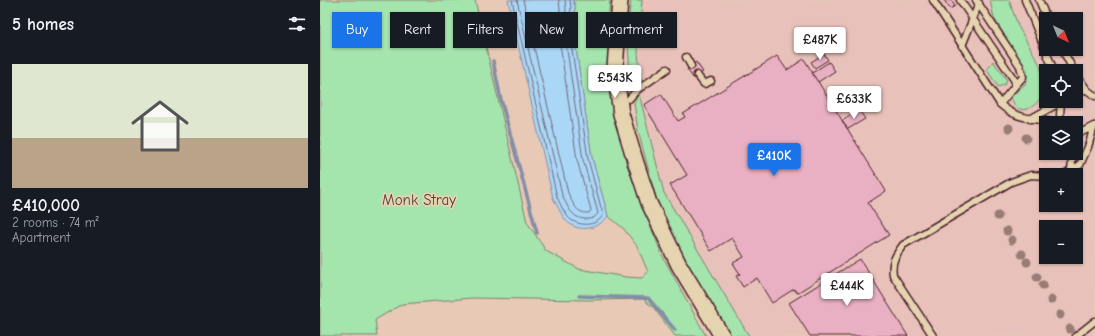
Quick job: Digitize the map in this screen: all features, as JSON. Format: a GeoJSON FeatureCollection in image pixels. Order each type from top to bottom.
{"type":"FeatureCollection","features":[{"type":"Feature","properties":{"kind":"street"},"geometry":{"type":"LineString","coordinates":[[619,12],[620,0]]}},
{"type":"Feature","properties":{"kind":"street"},"geometry":{"type":"LineString","coordinates":[[617,48],[615,68],[621,114],[649,203],[679,265],[722,336]]}},
{"type":"Feature","properties":{"kind":"street"},"geometry":{"type":"LineString","coordinates":[[621,48],[625,67],[635,160]]}},
{"type":"Feature","properties":{"kind":"lane"},"geometry":{"type":"LineString","coordinates":[[933,0],[1000,104],[1009,112],[1020,117],[1039,120]]}},
{"type":"Feature","properties":{"kind":"lane"},"geometry":{"type":"LineString","coordinates":[[960,0],[973,21],[1016,81],[1014,87]]}},
{"type":"Feature","properties":{"kind":"lane"},"geometry":{"type":"LineString","coordinates":[[1025,0],[1051,64]]}},
{"type":"Feature","properties":{"kind":"lane"},"geometry":{"type":"LineString","coordinates":[[1039,0],[1045,12]]}},
{"type":"Feature","properties":{"kind":"lane"},"geometry":{"type":"LineString","coordinates":[[962,46],[973,21],[978,2]]}},
{"type":"Feature","properties":{"kind":"lane"},"geometry":{"type":"LineString","coordinates":[[978,2],[1020,66],[1024,77],[1000,104]]}},
{"type":"Feature","properties":{"kind":"lane"},"geometry":{"type":"LineString","coordinates":[[686,57],[691,66]]}},
{"type":"Feature","properties":{"kind":"lane"},"geometry":{"type":"LineString","coordinates":[[629,99],[637,90],[665,70]]}},
{"type":"Feature","properties":{"kind":"lane"},"geometry":{"type":"LineString","coordinates":[[697,76],[704,84],[710,81]]}},
{"type":"Feature","properties":{"kind":"lane"},"geometry":{"type":"LineString","coordinates":[[1083,84],[1087,90],[1095,96]]}},
{"type":"Feature","properties":{"kind":"lane"},"geometry":{"type":"LineString","coordinates":[[1030,119],[1049,108]]}},
{"type":"Feature","properties":{"kind":"lane"},"geometry":{"type":"LineString","coordinates":[[1083,131],[1094,125]]}},
{"type":"Feature","properties":{"kind":"lane"},"geometry":{"type":"LineString","coordinates":[[1076,168],[1080,166],[1088,147],[1094,125]]}},
{"type":"Feature","properties":{"kind":"lane"},"geometry":{"type":"LineString","coordinates":[[933,336],[893,275],[892,264],[895,256],[903,245],[972,203],[1019,178],[1031,175],[1039,176]]}},
{"type":"Feature","properties":{"kind":"lane"},"geometry":{"type":"LineString","coordinates":[[1076,336],[1095,321]]}},
{"type":"Feature","properties":{"kind":"shaded area"},"geometry":{"type":"Polygon","coordinates":[[[640,0],[1095,0],[1095,336],[749,336],[664,193],[635,77],[637,48],[677,48],[677,12],[639,12],[640,0]]]}},
{"type":"Feature","properties":{"kind":"green space","name":"Monk Stray"},"geometry":{"type":"Polygon","coordinates":[[[320,0],[475,0],[478,12],[453,12],[453,48],[486,48],[527,222],[546,251],[579,269],[626,277],[642,278],[648,272],[637,246],[623,228],[608,216],[592,158],[576,48],[578,48],[578,12],[575,12],[573,0],[610,0],[609,12],[586,12],[586,48],[608,48],[611,91],[627,166],[662,255],[706,336],[675,336],[653,307],[644,300],[649,299],[587,300],[472,298],[402,304],[375,320],[377,336],[320,336],[320,0]]]}},
{"type":"Feature","properties":{"kind":"green space"},"geometry":{"type":"Polygon","coordinates":[[[631,0],[642,0],[641,12],[629,12],[631,0]]]}},
{"type":"Feature","properties":{"kind":"green space"},"geometry":{"type":"Polygon","coordinates":[[[990,0],[1009,0],[1018,26],[1039,64],[1039,100],[1033,106],[1023,110],[1014,104],[1011,97],[1026,83],[1027,71],[994,18],[990,0]]]}},
{"type":"Feature","properties":{"kind":"green space"},"geometry":{"type":"Polygon","coordinates":[[[628,48],[638,48],[641,81],[632,87],[628,48]]]}},
{"type":"Feature","properties":{"kind":"green space"},"geometry":{"type":"Polygon","coordinates":[[[993,61],[1007,80],[1004,85],[998,87],[987,70],[993,61]]]}},
{"type":"Feature","properties":{"kind":"green space"},"geometry":{"type":"Polygon","coordinates":[[[639,94],[664,193],[749,336],[731,336],[699,286],[658,205],[638,131],[634,103],[639,94]]]}},
{"type":"Feature","properties":{"kind":"water"},"geometry":{"type":"Polygon","coordinates":[[[508,0],[573,0],[575,12],[525,12],[525,48],[576,48],[592,158],[608,216],[604,221],[593,227],[580,228],[569,223],[564,218],[553,198],[517,40],[517,12],[511,12],[508,0]]]}},
{"type":"Feature","properties":{"kind":"building"},"geometry":{"type":"Polygon","coordinates":[[[944,0],[951,0],[955,6],[950,9],[944,0]]]}},
{"type":"Feature","properties":{"kind":"building"},"geometry":{"type":"Polygon","coordinates":[[[824,54],[828,60],[815,68],[811,62],[824,54]]]}},
{"type":"Feature","properties":{"kind":"building"},"geometry":{"type":"Polygon","coordinates":[[[777,56],[787,70],[804,59],[886,191],[868,203],[889,235],[797,293],[794,289],[772,303],[757,278],[743,287],[736,276],[740,274],[733,263],[744,257],[732,238],[711,251],[670,185],[687,175],[644,105],[661,94],[678,121],[685,117],[683,114],[777,56]]]}},
{"type":"Feature","properties":{"kind":"building"},"geometry":{"type":"Polygon","coordinates":[[[696,62],[703,72],[693,78],[687,69],[696,62]]]}},
{"type":"Feature","properties":{"kind":"building"},"geometry":{"type":"Polygon","coordinates":[[[829,62],[835,71],[818,82],[812,73],[829,62]]]}},
{"type":"Feature","properties":{"kind":"building"},"geometry":{"type":"Polygon","coordinates":[[[859,110],[865,119],[848,129],[842,121],[859,110]]]}},
{"type":"Feature","properties":{"kind":"building"},"geometry":{"type":"Polygon","coordinates":[[[860,259],[908,336],[810,336],[789,303],[860,259]]]}},
{"type":"Feature","properties":{"kind":"waterway"},"geometry":{"type":"LineString","coordinates":[[493,61],[501,100],[537,233]]}},
{"type":"Feature","properties":{"kind":"waterway"},"geometry":{"type":"LineString","coordinates":[[579,296],[648,298],[675,330]]}}]}
